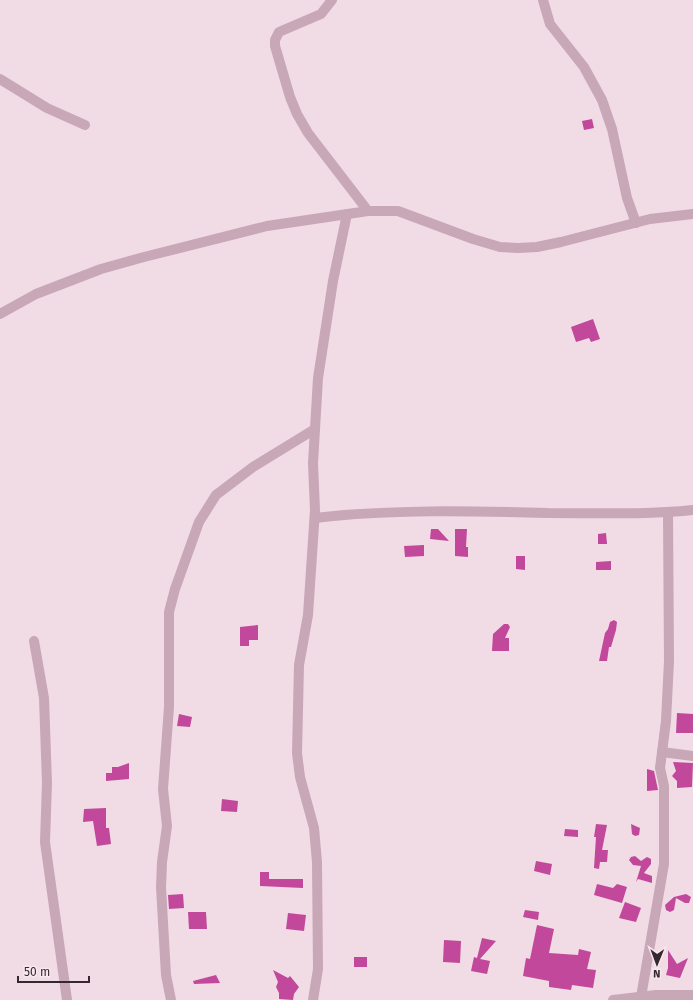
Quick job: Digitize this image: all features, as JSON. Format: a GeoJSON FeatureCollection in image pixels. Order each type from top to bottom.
{"type":"FeatureCollection","features":[{"type":"Feature","properties":{"kind":"street"},"geometry":{"type":"LineString","coordinates":[[332,0],[321,14],[278,32],[275,40],[275,46],[290,97],[297,114],[308,133],[341,173],[368,211]]}},
{"type":"Feature","properties":{"kind":"street"},"geometry":{"type":"LineString","coordinates":[[542,0],[550,24],[584,67],[602,100],[612,129],[627,198],[636,223]]}},
{"type":"Feature","properties":{"kind":"street"},"geometry":{"type":"LineString","coordinates":[[0,79],[46,108],[85,125]]}},
{"type":"Feature","properties":{"kind":"street"},"geometry":{"type":"LineString","coordinates":[[0,314],[36,294],[101,269],[267,226],[347,214],[368,211],[398,212],[473,239],[500,247],[518,248],[549,244],[636,223],[693,214]]}},
{"type":"Feature","properties":{"kind":"street"},"geometry":{"type":"LineString","coordinates":[[313,1000],[318,969],[317,862],[314,828],[300,777],[297,753],[300,665],[308,615],[315,518],[313,463],[318,378],[333,281],[347,214]]}},
{"type":"Feature","properties":{"kind":"street"},"geometry":{"type":"LineString","coordinates":[[171,1000],[166,975],[161,887],[162,862],[167,826],[163,789],[165,749],[170,707],[169,612],[173,594],[199,522],[216,495],[253,467],[315,429]]}},
{"type":"Feature","properties":{"kind":"street"},"geometry":{"type":"LineString","coordinates":[[315,518],[347,514],[407,512],[638,514],[693,510]]}},
{"type":"Feature","properties":{"kind":"street"},"geometry":{"type":"LineString","coordinates":[[641,997],[664,864],[664,786],[660,768],[666,721],[669,661],[668,513]]}},
{"type":"Feature","properties":{"kind":"street"},"geometry":{"type":"LineString","coordinates":[[34,641],[44,698],[47,783],[45,842],[67,1000]]}},
{"type":"Feature","properties":{"kind":"street"},"geometry":{"type":"LineString","coordinates":[[662,752],[693,756]]}},
{"type":"Feature","properties":{"kind":"street"},"geometry":{"type":"LineString","coordinates":[[613,1000],[641,997],[693,995]]}},
{"type":"Feature","properties":{"kind":"building"},"geometry":{"type":"Polygon","coordinates":[[[592,119],[594,128],[584,130],[582,121],[592,119]]]}},
{"type":"Feature","properties":{"kind":"building"},"geometry":{"type":"Polygon","coordinates":[[[593,319],[600,339],[591,342],[589,338],[576,342],[571,327],[593,319]]]}},
{"type":"Feature","properties":{"kind":"building"},"geometry":{"type":"Polygon","coordinates":[[[431,529],[438,529],[449,541],[430,539],[431,529]]]}},
{"type":"Feature","properties":{"kind":"building"},"geometry":{"type":"Polygon","coordinates":[[[455,529],[467,529],[466,547],[468,547],[468,557],[455,556],[455,529]]]}},
{"type":"Feature","properties":{"kind":"building"},"geometry":{"type":"Polygon","coordinates":[[[606,533],[607,544],[598,544],[598,534],[606,533]]]}},
{"type":"Feature","properties":{"kind":"building"},"geometry":{"type":"Polygon","coordinates":[[[424,545],[424,556],[405,557],[404,546],[424,545]]]}},
{"type":"Feature","properties":{"kind":"building"},"geometry":{"type":"Polygon","coordinates":[[[516,556],[525,556],[525,570],[516,569],[516,556]]]}},
{"type":"Feature","properties":{"kind":"building"},"geometry":{"type":"Polygon","coordinates":[[[611,561],[611,570],[596,570],[596,562],[611,561]]]}},
{"type":"Feature","properties":{"kind":"building"},"geometry":{"type":"Polygon","coordinates":[[[614,620],[617,622],[616,630],[611,647],[609,647],[607,661],[599,661],[605,633],[610,622],[614,620]]]}},
{"type":"Feature","properties":{"kind":"building"},"geometry":{"type":"Polygon","coordinates":[[[504,624],[508,624],[510,627],[505,638],[509,638],[509,651],[492,651],[493,634],[504,624]]]}},
{"type":"Feature","properties":{"kind":"building"},"geometry":{"type":"Polygon","coordinates":[[[258,625],[258,640],[249,640],[249,646],[240,646],[240,627],[258,625]]]}},
{"type":"Feature","properties":{"kind":"building"},"geometry":{"type":"Polygon","coordinates":[[[677,713],[693,714],[693,733],[676,733],[677,713]]]}},
{"type":"Feature","properties":{"kind":"building"},"geometry":{"type":"Polygon","coordinates":[[[179,714],[192,717],[190,727],[177,726],[179,714]]]}},
{"type":"Feature","properties":{"kind":"building"},"geometry":{"type":"Polygon","coordinates":[[[673,762],[693,763],[692,787],[677,788],[677,781],[672,776],[676,771],[673,762]]]}},
{"type":"Feature","properties":{"kind":"building"},"geometry":{"type":"Polygon","coordinates":[[[129,763],[129,779],[106,781],[106,773],[112,773],[112,767],[118,767],[129,763]]]}},
{"type":"Feature","properties":{"kind":"building"},"geometry":{"type":"Polygon","coordinates":[[[647,769],[654,771],[658,790],[647,791],[647,769]]]}},
{"type":"Feature","properties":{"kind":"building"},"geometry":{"type":"Polygon","coordinates":[[[222,799],[238,801],[237,812],[221,811],[222,799]]]}},
{"type":"Feature","properties":{"kind":"building"},"geometry":{"type":"Polygon","coordinates":[[[106,808],[106,828],[109,828],[111,844],[97,846],[93,821],[83,822],[84,809],[106,808]]]}},
{"type":"Feature","properties":{"kind":"building"},"geometry":{"type":"Polygon","coordinates":[[[596,824],[607,825],[602,850],[608,850],[607,862],[600,862],[599,869],[594,868],[596,837],[594,837],[596,824]]]}},
{"type":"Feature","properties":{"kind":"building"},"geometry":{"type":"Polygon","coordinates":[[[631,824],[640,828],[639,835],[635,836],[632,834],[631,824]]]}},
{"type":"Feature","properties":{"kind":"building"},"geometry":{"type":"Polygon","coordinates":[[[565,829],[578,830],[578,837],[564,836],[565,829]]]}},
{"type":"Feature","properties":{"kind":"building"},"geometry":{"type":"Polygon","coordinates":[[[635,856],[641,861],[647,857],[651,859],[651,864],[644,873],[652,876],[652,883],[638,879],[636,882],[641,866],[633,865],[629,860],[631,857],[635,856]]]}},
{"type":"Feature","properties":{"kind":"building"},"geometry":{"type":"Polygon","coordinates":[[[536,861],[552,864],[550,875],[534,871],[536,861]]]}},
{"type":"Feature","properties":{"kind":"building"},"geometry":{"type":"Polygon","coordinates":[[[260,872],[269,872],[269,879],[303,879],[303,888],[260,886],[260,872]]]}},
{"type":"Feature","properties":{"kind":"building"},"geometry":{"type":"Polygon","coordinates":[[[597,884],[613,888],[617,884],[627,887],[622,903],[594,895],[597,884]]]}},
{"type":"Feature","properties":{"kind":"building"},"geometry":{"type":"Polygon","coordinates":[[[183,894],[184,908],[169,909],[168,895],[183,894]]]}},
{"type":"Feature","properties":{"kind":"building"},"geometry":{"type":"Polygon","coordinates":[[[686,894],[691,897],[689,903],[685,903],[676,898],[674,910],[670,912],[666,910],[665,905],[674,897],[686,894]]]}},
{"type":"Feature","properties":{"kind":"building"},"geometry":{"type":"Polygon","coordinates":[[[625,902],[641,908],[636,922],[619,918],[625,902]]]}},
{"type":"Feature","properties":{"kind":"building"},"geometry":{"type":"Polygon","coordinates":[[[525,910],[539,912],[538,920],[523,917],[525,910]]]}},
{"type":"Feature","properties":{"kind":"building"},"geometry":{"type":"Polygon","coordinates":[[[188,912],[206,912],[207,929],[189,929],[188,912]]]}},
{"type":"Feature","properties":{"kind":"building"},"geometry":{"type":"Polygon","coordinates":[[[288,913],[306,915],[304,931],[286,929],[288,913]]]}},
{"type":"Feature","properties":{"kind":"building"},"geometry":{"type":"Polygon","coordinates":[[[537,925],[554,929],[549,953],[578,955],[579,949],[591,952],[587,969],[596,970],[593,988],[572,985],[571,990],[549,987],[549,981],[523,976],[526,958],[530,959],[537,925]]]}},
{"type":"Feature","properties":{"kind":"building"},"geometry":{"type":"Polygon","coordinates":[[[482,938],[496,941],[480,959],[490,961],[487,974],[471,971],[474,957],[477,958],[482,938]]]}},
{"type":"Feature","properties":{"kind":"building"},"geometry":{"type":"Polygon","coordinates":[[[444,940],[461,941],[460,963],[443,962],[444,940]]]}},
{"type":"Feature","properties":{"kind":"building"},"geometry":{"type":"Polygon","coordinates":[[[668,950],[677,964],[688,958],[680,978],[666,975],[668,968],[668,950]]]}},
{"type":"Feature","properties":{"kind":"building"},"geometry":{"type":"Polygon","coordinates":[[[354,957],[367,957],[367,967],[354,967],[354,957]]]}},
{"type":"Feature","properties":{"kind":"building"},"geometry":{"type":"Polygon","coordinates":[[[273,970],[288,978],[290,976],[299,987],[294,994],[293,1000],[279,999],[279,993],[276,987],[278,982],[273,970]]]}},
{"type":"Feature","properties":{"kind":"building"},"geometry":{"type":"Polygon","coordinates":[[[216,975],[220,983],[194,984],[193,981],[216,975]]]}}]}
